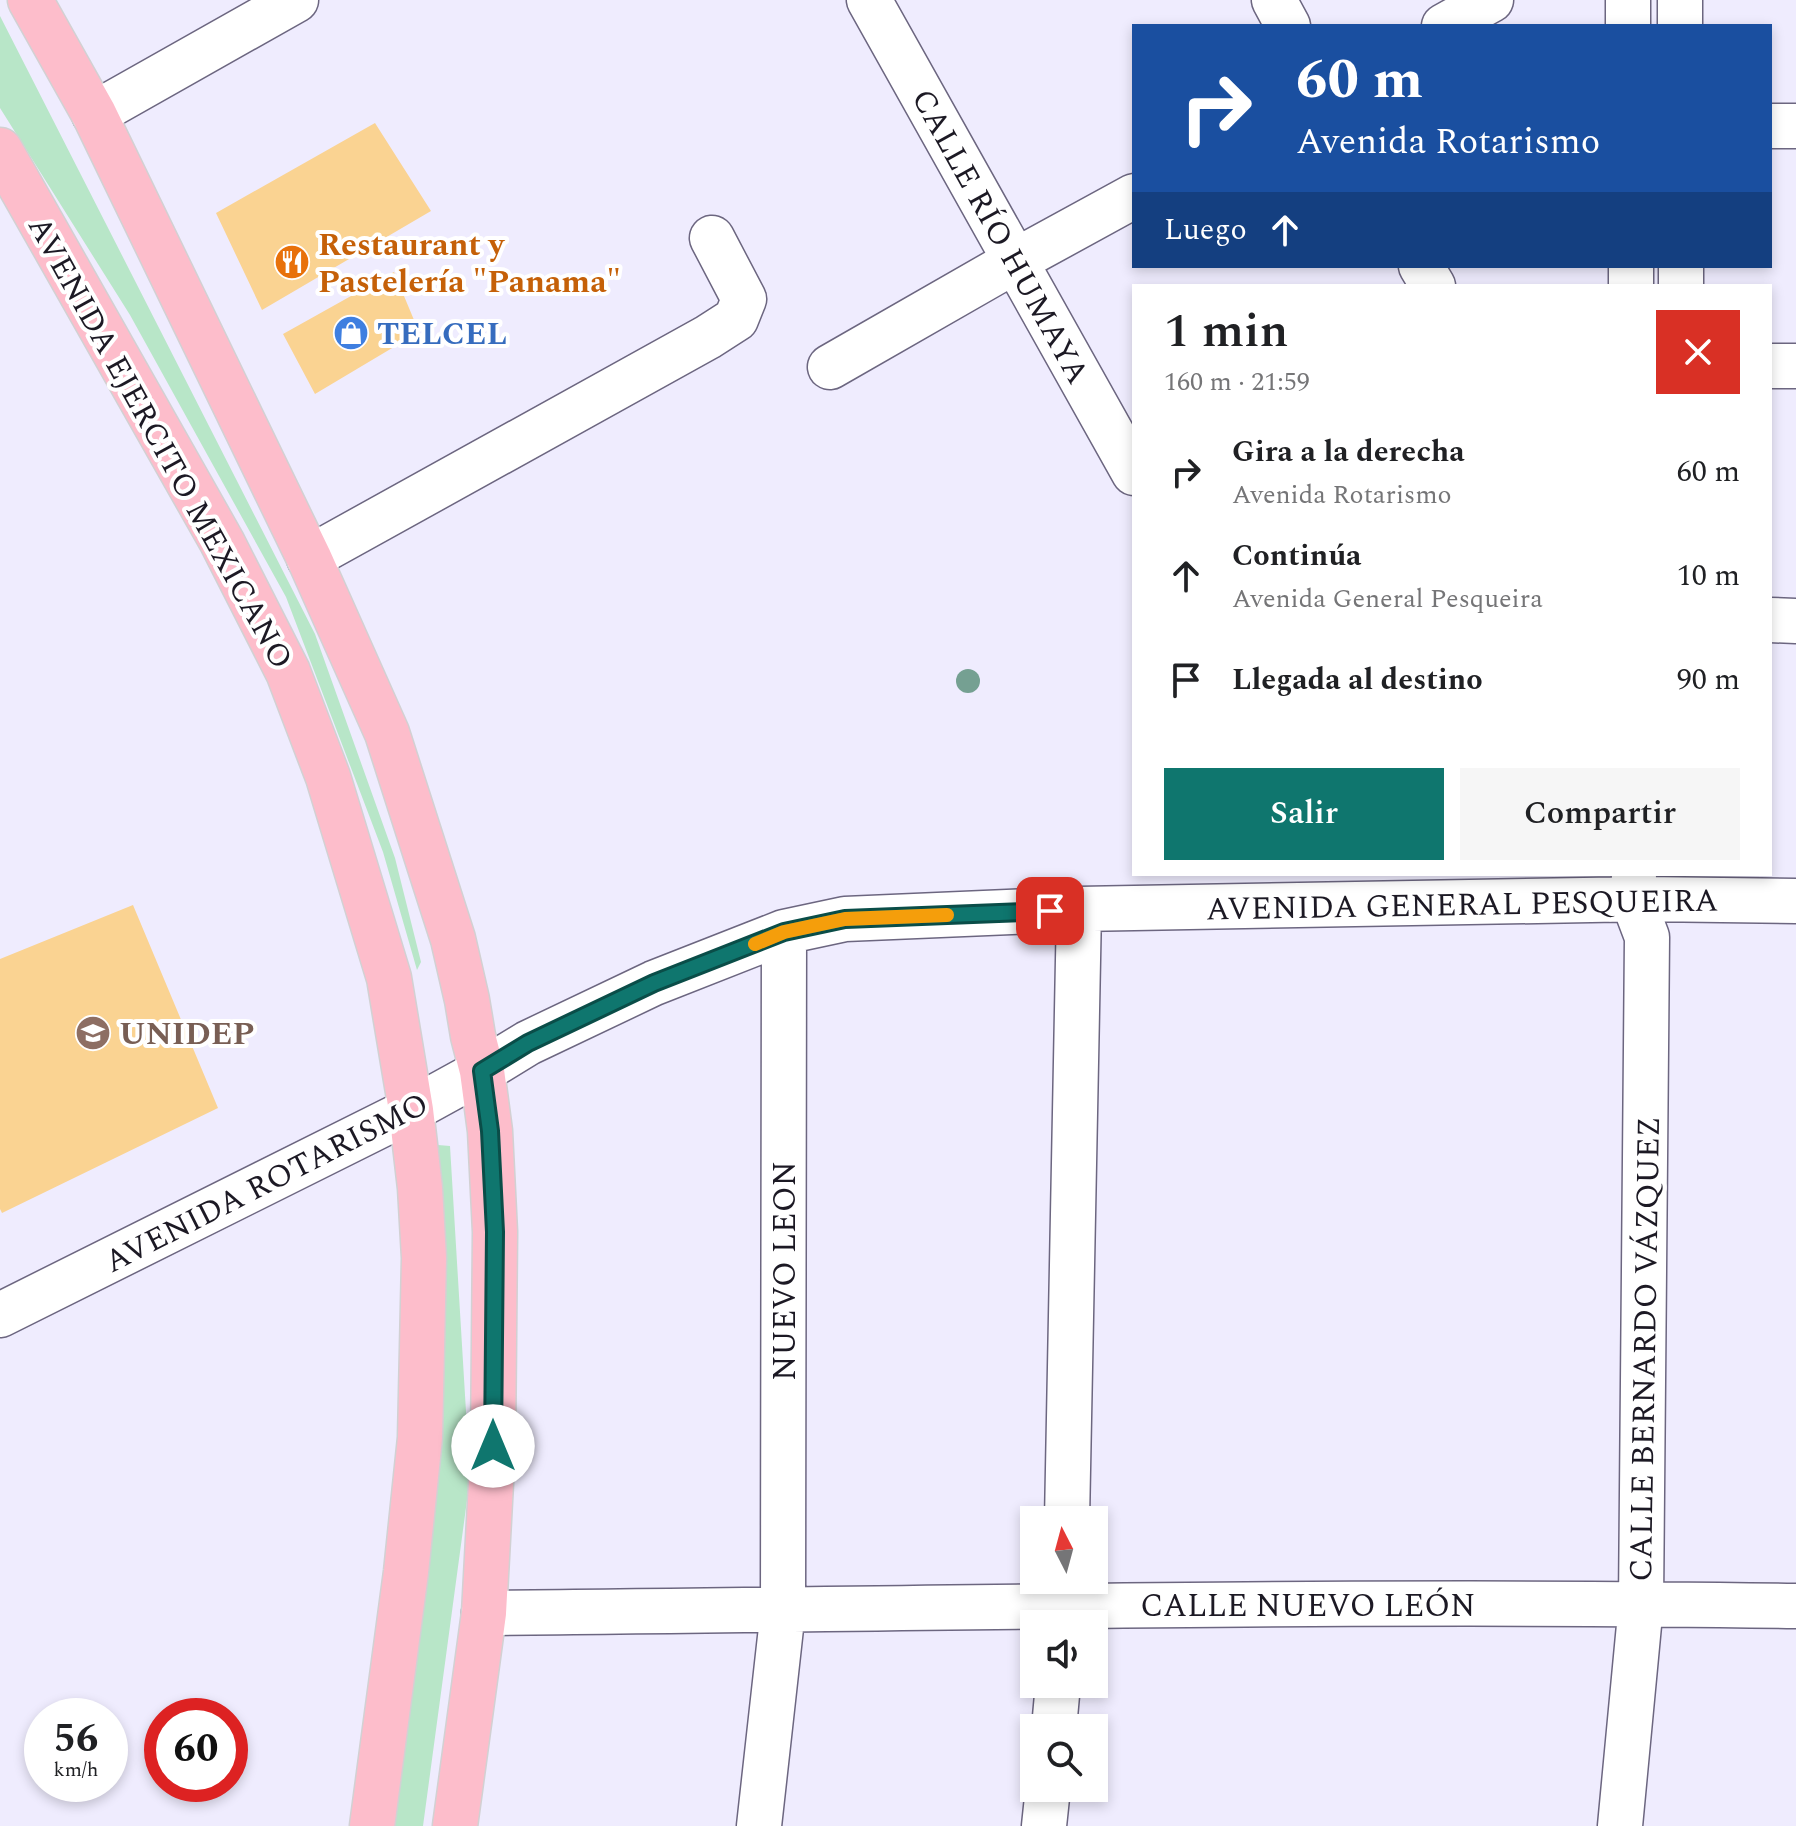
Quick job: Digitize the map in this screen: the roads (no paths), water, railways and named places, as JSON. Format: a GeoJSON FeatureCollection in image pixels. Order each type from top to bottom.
{"type":"FeatureCollection","features":[{"type":"Feature","properties":{"kind":"main road","name":"AVENIDA EJERCITO MEXICANO"},"geometry":{"type":"LineString","coordinates":[[30,0],[94,114],[309,558],[387,733],[453,939],[482,1071],[490,1131],[495,1232],[493,1446],[484,1613],[455,1826]]}},
{"type":"Feature","properties":{"kind":"main road","name":"AVENIDA EJERCITO MEXICANO"},"geometry":{"type":"LineString","coordinates":[[2,160],[222,542],[288,672],[328,777],[389,978],[411,1110],[424,1258],[420,1438],[406,1572],[372,1826]]}},
{"type":"Feature","properties":{"kind":"street"},"geometry":{"type":"LineString","coordinates":[[94,114],[296,0]]}},
{"type":"Feature","properties":{"kind":"street","name":"CALLE RÍO HUMAYA"},"geometry":{"type":"LineString","coordinates":[[869,0],[1132,469]]}},
{"type":"Feature","properties":{"kind":"street"},"geometry":{"type":"LineString","coordinates":[[1274,0],[1287,24]]}},
{"type":"Feature","properties":{"kind":"street"},"geometry":{"type":"LineString","coordinates":[[1448,24],[1491,0]]}},
{"type":"Feature","properties":{"kind":"street"},"geometry":{"type":"LineString","coordinates":[[1628,0],[1628,24]]}},
{"type":"Feature","properties":{"kind":"street"},"geometry":{"type":"LineString","coordinates":[[1680,0],[1680,24]]}},
{"type":"Feature","properties":{"kind":"street"},"geometry":{"type":"LineString","coordinates":[[1772,126],[1796,126]]}},
{"type":"Feature","properties":{"kind":"street"},"geometry":{"type":"LineString","coordinates":[[830,367],[1132,197]]}},
{"type":"Feature","properties":{"kind":"street"},"geometry":{"type":"LineString","coordinates":[[309,558],[736,319],[744,299],[712,238]]}},
{"type":"Feature","properties":{"kind":"street"},"geometry":{"type":"LineString","coordinates":[[1772,366],[1796,366]]}},
{"type":"Feature","properties":{"kind":"street"},"geometry":{"type":"LineString","coordinates":[[1772,620],[1796,621]]}},
{"type":"Feature","properties":{"kind":"street","name":"AVENIDA GENERAL PESQUEIRA"},"geometry":{"type":"LineString","coordinates":[[528,1043],[654,983],[784,932],[845,919],[1079,909],[1653,897],[1796,901]]}},
{"type":"Feature","properties":{"kind":"street","name":"CALLE BERNARDO VÁZQUEZ"},"geometry":{"type":"LineString","coordinates":[[1620,1826],[1641,1604],[1653,897]]}},
{"type":"Feature","properties":{"kind":"street"},"geometry":{"type":"LineString","coordinates":[[1067,1506],[1079,909]]}},
{"type":"Feature","properties":{"kind":"street","name":"NUEVO LEON"},"geometry":{"type":"LineString","coordinates":[[759,1826],[783,1610],[784,932]]}},
{"type":"Feature","properties":{"kind":"street","name":"AVENIDA ROTARISMO"},"geometry":{"type":"LineString","coordinates":[[6,1299],[411,1110],[528,1043]]}},
{"type":"Feature","properties":{"kind":"street","name":"CALLE NUEVO LEÓN"},"geometry":{"type":"LineString","coordinates":[[484,1613],[1065,1603],[1796,1606]]}},
{"type":"Feature","properties":{"kind":"street"},"geometry":{"type":"LineString","coordinates":[[1044,1826],[1047,1802]]}},
{"type":"Feature","properties":{"kind":"place","name":"Restaurant y Pastelería \"Panama\""},"geometry":{"type":"Point","coordinates":[292,262]}},
{"type":"Feature","properties":{"kind":"place","name":"TELCEL"},"geometry":{"type":"Point","coordinates":[351,333]}},
{"type":"Feature","properties":{"kind":"place","name":"UNIDEP"},"geometry":{"type":"Point","coordinates":[93,1033]}}]}
